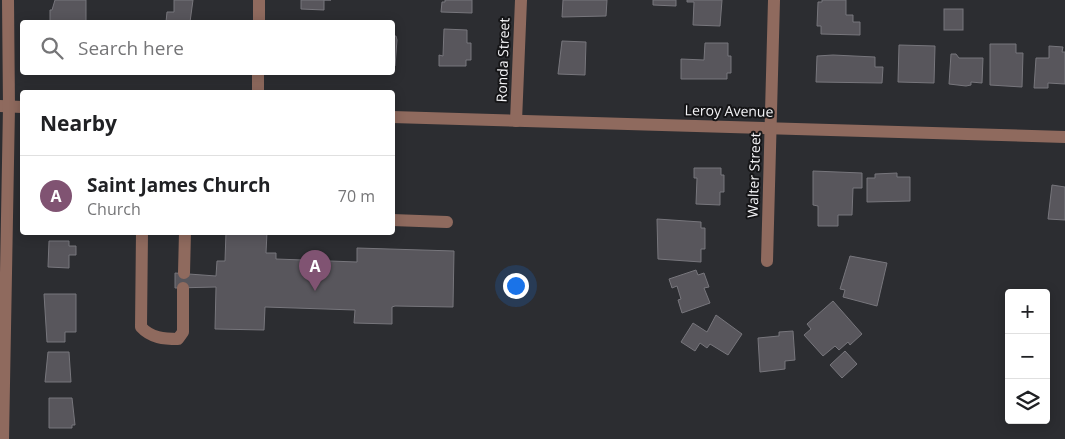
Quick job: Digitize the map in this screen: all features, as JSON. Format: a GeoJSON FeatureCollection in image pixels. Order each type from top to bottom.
{"type":"FeatureCollection","features":[{"type":"Feature","properties":{"kind":"street"},"geometry":{"type":"LineString","coordinates":[[3,439],[2,349],[8,0]]}},
{"type":"Feature","properties":{"kind":"street"},"geometry":{"type":"LineString","coordinates":[[259,20],[260,0]]}},
{"type":"Feature","properties":{"kind":"street","name":"Ronda Street"},"geometry":{"type":"LineString","coordinates":[[516,121],[521,0]]}},
{"type":"Feature","properties":{"kind":"street","name":"Walter Street"},"geometry":{"type":"LineString","coordinates":[[767,261],[774,0]]}},
{"type":"Feature","properties":{"kind":"street"},"geometry":{"type":"LineString","coordinates":[[258,75],[258,90]]}},
{"type":"Feature","properties":{"kind":"street"},"geometry":{"type":"LineString","coordinates":[[5,106],[20,107]]}},
{"type":"Feature","properties":{"kind":"street","name":"Leroy Avenue"},"geometry":{"type":"LineString","coordinates":[[395,118],[771,127],[1065,137]]}},
{"type":"Feature","properties":{"kind":"street"},"geometry":{"type":"LineString","coordinates":[[395,220],[447,222]]}},
{"type":"Feature","properties":{"kind":"street"},"geometry":{"type":"LineString","coordinates":[[142,235],[141,327],[147,334],[165,339],[178,339],[182,332],[183,288]]}},
{"type":"Feature","properties":{"kind":"street"},"geometry":{"type":"LineString","coordinates":[[184,273],[185,235]]}},
{"type":"Feature","properties":{"kind":"building"},"geometry":{"type":"Polygon","coordinates":[[[55,0],[86,0],[86,20],[50,20],[50,10],[52,10],[55,0]]]}},
{"type":"Feature","properties":{"kind":"building"},"geometry":{"type":"Polygon","coordinates":[[[174,0],[193,0],[190,20],[166,20],[167,12],[174,12],[174,0]]]}},
{"type":"Feature","properties":{"kind":"building"},"geometry":{"type":"Polygon","coordinates":[[[301,0],[324,0],[324,10],[301,9],[301,0]]]}},
{"type":"Feature","properties":{"kind":"building"},"geometry":{"type":"Polygon","coordinates":[[[445,0],[472,0],[472,13],[441,12],[442,2],[445,2],[445,0]]]}},
{"type":"Feature","properties":{"kind":"building"},"geometry":{"type":"Polygon","coordinates":[[[563,0],[607,0],[606,16],[562,17],[563,0]]]}},
{"type":"Feature","properties":{"kind":"building"},"geometry":{"type":"Polygon","coordinates":[[[653,0],[676,0],[676,6],[653,5],[653,0]]]}},
{"type":"Feature","properties":{"kind":"building"},"geometry":{"type":"Polygon","coordinates":[[[687,0],[722,0],[720,26],[693,25],[694,2],[687,2],[687,0]]]}},
{"type":"Feature","properties":{"kind":"building"},"geometry":{"type":"Polygon","coordinates":[[[822,0],[846,0],[846,15],[853,15],[853,22],[860,22],[860,35],[821,34],[821,26],[817,26],[818,2],[822,2],[822,0]]]}},
{"type":"Feature","properties":{"kind":"building"},"geometry":{"type":"Polygon","coordinates":[[[944,9],[963,9],[963,30],[944,30],[944,9]]]}},
{"type":"Feature","properties":{"kind":"building"},"geometry":{"type":"Polygon","coordinates":[[[444,29],[467,30],[467,43],[471,43],[471,60],[466,60],[466,66],[439,66],[439,55],[443,56],[444,29]]]}},
{"type":"Feature","properties":{"kind":"building"},"geometry":{"type":"Polygon","coordinates":[[[395,36],[397,40],[395,66],[395,36]]]}},
{"type":"Feature","properties":{"kind":"building"},"geometry":{"type":"Polygon","coordinates":[[[562,41],[586,42],[585,75],[558,74],[562,41]]]}},
{"type":"Feature","properties":{"kind":"building"},"geometry":{"type":"Polygon","coordinates":[[[705,43],[728,43],[728,56],[731,56],[731,73],[727,73],[727,79],[681,79],[681,59],[704,60],[705,43]]]}},
{"type":"Feature","properties":{"kind":"building"},"geometry":{"type":"Polygon","coordinates":[[[990,44],[1016,44],[1016,53],[1023,53],[1022,87],[990,85],[990,44]]]}},
{"type":"Feature","properties":{"kind":"building"},"geometry":{"type":"Polygon","coordinates":[[[899,45],[935,46],[934,83],[898,82],[899,45]]]}},
{"type":"Feature","properties":{"kind":"building"},"geometry":{"type":"Polygon","coordinates":[[[1049,46],[1063,47],[1062,52],[1065,52],[1065,84],[1048,83],[1048,88],[1034,88],[1036,58],[1049,58],[1049,46]]]}},
{"type":"Feature","properties":{"kind":"building"},"geometry":{"type":"Polygon","coordinates":[[[951,54],[956,54],[959,58],[983,58],[982,83],[971,82],[971,85],[966,86],[949,84],[951,54]]]}},
{"type":"Feature","properties":{"kind":"building"},"geometry":{"type":"Polygon","coordinates":[[[817,56],[875,57],[875,67],[883,67],[882,83],[816,82],[817,56]]]}},
{"type":"Feature","properties":{"kind":"building"},"geometry":{"type":"Polygon","coordinates":[[[694,168],[721,168],[721,175],[724,175],[724,192],[720,192],[720,205],[696,204],[697,178],[694,178],[694,168]]]}},
{"type":"Feature","properties":{"kind":"building"},"geometry":{"type":"Polygon","coordinates":[[[813,171],[862,173],[862,188],[853,188],[852,215],[838,215],[838,226],[818,226],[818,206],[813,205],[813,171]]]}},
{"type":"Feature","properties":{"kind":"building"},"geometry":{"type":"Polygon","coordinates":[[[897,173],[897,177],[910,177],[910,201],[867,202],[867,178],[875,178],[875,174],[897,173]]]}},
{"type":"Feature","properties":{"kind":"building"},"geometry":{"type":"Polygon","coordinates":[[[1052,185],[1065,187],[1065,220],[1048,219],[1052,185]]]}},
{"type":"Feature","properties":{"kind":"building"},"geometry":{"type":"Polygon","coordinates":[[[657,219],[701,222],[701,228],[705,228],[705,249],[701,249],[701,262],[658,259],[657,219]]]}},
{"type":"Feature","properties":{"kind":"building"},"geometry":{"type":"Polygon","coordinates":[[[226,235],[267,235],[266,253],[276,253],[276,259],[357,262],[357,248],[454,251],[453,307],[395,306],[392,307],[392,324],[354,323],[355,310],[265,307],[264,330],[215,329],[216,287],[175,288],[175,273],[216,276],[217,261],[225,261],[226,235]]]}},
{"type":"Feature","properties":{"kind":"building"},"geometry":{"type":"Polygon","coordinates":[[[49,241],[69,241],[69,246],[76,246],[76,255],[69,255],[69,268],[48,267],[49,241]]]}},
{"type":"Feature","properties":{"kind":"building"},"geometry":{"type":"Polygon","coordinates":[[[850,256],[887,263],[877,306],[843,297],[845,290],[840,289],[850,256]]]}},
{"type":"Feature","properties":{"kind":"building"},"geometry":{"type":"Polygon","coordinates":[[[696,270],[698,275],[704,273],[709,287],[704,288],[710,303],[682,313],[678,300],[681,299],[677,286],[672,288],[669,279],[696,270]]]}},
{"type":"Feature","properties":{"kind":"building"},"geometry":{"type":"Polygon","coordinates":[[[44,294],[76,294],[76,332],[65,332],[65,342],[47,342],[44,294]]]}},
{"type":"Feature","properties":{"kind":"building"},"geometry":{"type":"Polygon","coordinates":[[[833,301],[862,334],[850,345],[848,342],[839,350],[835,346],[823,356],[804,335],[811,329],[807,324],[833,301]]]}},
{"type":"Feature","properties":{"kind":"building"},"geometry":{"type":"Polygon","coordinates":[[[716,315],[742,334],[728,355],[710,344],[707,348],[700,343],[695,351],[681,342],[693,323],[707,332],[716,315]]]}},
{"type":"Feature","properties":{"kind":"building"},"geometry":{"type":"Polygon","coordinates":[[[793,331],[795,360],[785,361],[785,369],[760,372],[758,338],[779,336],[779,332],[793,331]]]}},
{"type":"Feature","properties":{"kind":"building"},"geometry":{"type":"Polygon","coordinates":[[[845,351],[857,364],[842,378],[830,365],[845,351]]]}},
{"type":"Feature","properties":{"kind":"building"},"geometry":{"type":"Polygon","coordinates":[[[48,352],[69,352],[71,382],[45,382],[48,352]]]}},
{"type":"Feature","properties":{"kind":"building"},"geometry":{"type":"Polygon","coordinates":[[[49,398],[72,398],[75,425],[72,425],[72,428],[49,428],[49,398]]]}},
{"type":"Feature","properties":{"kind":"place","name":"Saint James Church"},"geometry":{"type":"Point","coordinates":[315,291]}}]}
